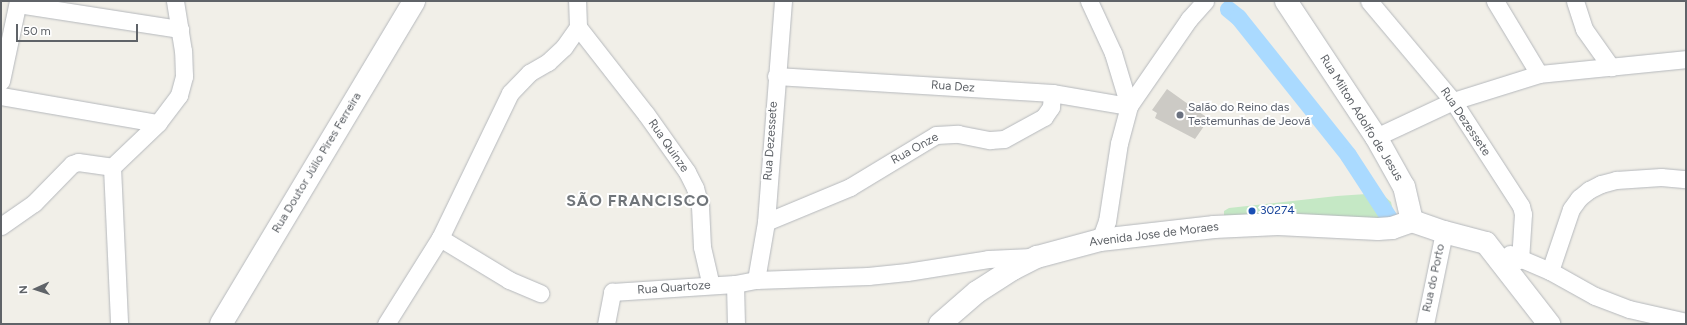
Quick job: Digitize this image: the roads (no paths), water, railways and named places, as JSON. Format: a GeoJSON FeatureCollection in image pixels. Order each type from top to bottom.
{"type":"FeatureCollection","features":[{"type":"Feature","properties":{"kind":"street"},"geometry":{"type":"LineString","coordinates":[[119,324],[112,167],[158,123],[179,95],[184,76],[184,51],[175,1]]}},
{"type":"Feature","properties":{"kind":"street","name":"Rua Doutor Júlio Pires Ferreira"},"geometry":{"type":"LineString","coordinates":[[221,324],[414,1]]}},
{"type":"Feature","properties":{"kind":"street"},"geometry":{"type":"LineString","coordinates":[[386,324],[440,238],[510,93],[524,78],[548,62],[564,47],[578,27],[577,1]]}},
{"type":"Feature","properties":{"kind":"street","name":"Rua Dezessete"},"geometry":{"type":"LineString","coordinates":[[756,280],[766,222],[776,76],[783,1]]}},
{"type":"Feature","properties":{"kind":"street"},"geometry":{"type":"LineString","coordinates":[[1089,1],[1113,52],[1130,106]]}},
{"type":"Feature","properties":{"kind":"street"},"geometry":{"type":"LineString","coordinates":[[1100,240],[1107,221],[1119,143],[1130,106],[1189,20],[1205,1]]}},
{"type":"Feature","properties":{"kind":"street","name":"Rua Milton Adolfo de Jesus"},"geometry":{"type":"LineString","coordinates":[[1286,1],[1376,137],[1404,187],[1412,222]]}},
{"type":"Feature","properties":{"kind":"street","name":"Rua Dezessete"},"geometry":{"type":"LineString","coordinates":[[1369,1],[1453,101],[1521,206],[1523,214],[1520,260]]}},
{"type":"Feature","properties":{"kind":"street"},"geometry":{"type":"LineString","coordinates":[[1495,1],[1539,74]]}},
{"type":"Feature","properties":{"kind":"street"},"geometry":{"type":"LineString","coordinates":[[1575,1],[1584,29],[1611,67]]}},
{"type":"Feature","properties":{"kind":"street"},"geometry":{"type":"LineString","coordinates":[[1,81],[18,2],[180,29]]}},
{"type":"Feature","properties":{"kind":"street","name":"Rua Quinze"},"geometry":{"type":"LineString","coordinates":[[578,27],[646,114],[687,172],[695,188],[700,206],[702,247],[711,285]]}},
{"type":"Feature","properties":{"kind":"street"},"geometry":{"type":"LineString","coordinates":[[1376,137],[1453,101],[1539,74],[1686,59]]}},
{"type":"Feature","properties":{"kind":"street","name":"Rua Dez"},"geometry":{"type":"LineString","coordinates":[[776,76],[1052,93],[1130,106]]}},
{"type":"Feature","properties":{"kind":"street","name":"Rua Onze"},"geometry":{"type":"LineString","coordinates":[[766,222],[850,187],[936,135],[952,133],[990,140],[1004,139],[1044,117],[1051,107],[1052,93]]}},
{"type":"Feature","properties":{"kind":"street"},"geometry":{"type":"LineString","coordinates":[[1,96],[158,123]]}},
{"type":"Feature","properties":{"kind":"street"},"geometry":{"type":"LineString","coordinates":[[1,226],[34,203],[72,164],[78,162],[112,167]]}},
{"type":"Feature","properties":{"kind":"street"},"geometry":{"type":"LineString","coordinates":[[1550,271],[1572,209],[1579,198],[1589,190],[1601,184],[1616,180],[1661,177],[1686,179]]}},
{"type":"Feature","properties":{"kind":"street"},"geometry":{"type":"LineString","coordinates":[[1412,222],[1486,243],[1520,260],[1550,271],[1595,296],[1629,309],[1686,322]]}},
{"type":"Feature","properties":{"kind":"street","name":"Avenida Jose de Moraes"},"geometry":{"type":"LineString","coordinates":[[940,324],[977,292],[1013,269],[1037,257],[1100,240],[1214,227],[1264,225],[1392,228],[1412,222]]}},
{"type":"Feature","properties":{"kind":"street","name":"Rua do Porto"},"geometry":{"type":"LineString","coordinates":[[1425,324],[1444,232]]}},
{"type":"Feature","properties":{"kind":"street"},"geometry":{"type":"LineString","coordinates":[[440,238],[509,280],[540,293]]}},
{"type":"Feature","properties":{"kind":"street"},"geometry":{"type":"LineString","coordinates":[[1486,243],[1548,324]]}},
{"type":"Feature","properties":{"kind":"street","name":"Rua Quartoze"},"geometry":{"type":"LineString","coordinates":[[606,324],[612,292],[735,284],[756,280],[868,276],[908,272],[988,259],[1037,257]]}},
{"type":"Feature","properties":{"kind":"street"},"geometry":{"type":"LineString","coordinates":[[735,284],[736,324]]}},
{"type":"Feature","properties":{"kind":"waterway"},"geometry":{"type":"LineString","coordinates":[[1228,9],[1238,17],[1348,155],[1389,218]]}},
{"type":"Feature","properties":{"kind":"place","name":"Salão do Reino das Testemunhas de Jeová"},"geometry":{"type":"Point","coordinates":[1180,115]}},
{"type":"Feature","properties":{"kind":"place","name":"30274"},"geometry":{"type":"Point","coordinates":[1252,211]}},
{"type":"Feature","properties":{"kind":"district","name":"SÃO FRANCISCO"},"geometry":{"type":"Point","coordinates":[638,201]}}]}
